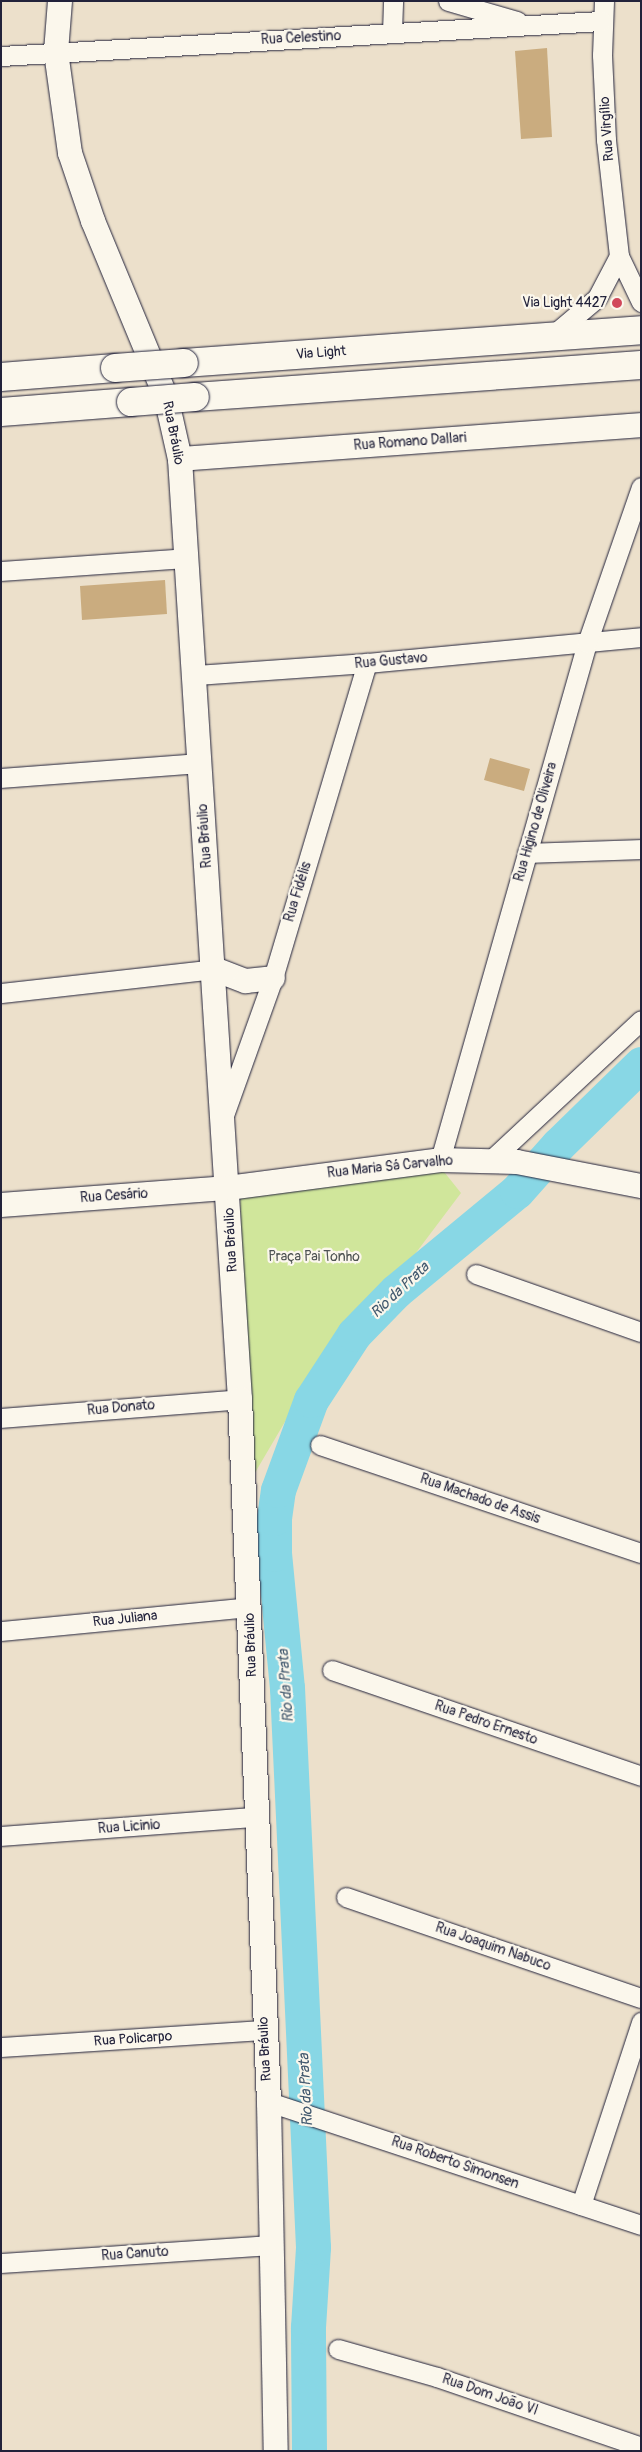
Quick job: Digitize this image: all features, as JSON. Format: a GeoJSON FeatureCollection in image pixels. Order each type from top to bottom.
{"type":"FeatureCollection","features":[{"type":"Feature","properties":{"kind":"main road","name":"Via Light"},"geometry":{"type":"LineString","coordinates":[[1,376],[641,330]]}},
{"type":"Feature","properties":{"kind":"main road"},"geometry":{"type":"LineString","coordinates":[[1,412],[641,365]]}},
{"type":"Feature","properties":{"kind":"street","name":"Rua Bráulio"},"geometry":{"type":"LineString","coordinates":[[60,1],[56,52],[66,136],[77,181],[138,335],[166,397],[180,458],[196,675],[240,1399],[250,1607],[264,2030],[269,2102],[270,2245],[276,2451]]}},
{"type":"Feature","properties":{"kind":"street"},"geometry":{"type":"LineString","coordinates":[[392,1],[392,32]]}},
{"type":"Feature","properties":{"kind":"street"},"geometry":{"type":"LineString","coordinates":[[448,1],[530,25]]}},
{"type":"Feature","properties":{"kind":"street","name":"Rua Virgílio"},"geometry":{"type":"LineString","coordinates":[[604,1],[601,21],[606,140],[619,256],[641,302]]}},
{"type":"Feature","properties":{"kind":"street","name":"Rua Celestino"},"geometry":{"type":"LineString","coordinates":[[1,56],[601,21]]}},
{"type":"Feature","properties":{"kind":"street"},"geometry":{"type":"LineString","coordinates":[[553,335],[597,298],[619,256]]}},
{"type":"Feature","properties":{"kind":"street","name":"Rua Romano Dallari"},"geometry":{"type":"LineString","coordinates":[[180,458],[641,425]]}},
{"type":"Feature","properties":{"kind":"street","name":"Rua Higino de Oliveira"},"geometry":{"type":"LineString","coordinates":[[440,1160],[587,643],[641,487]]}},
{"type":"Feature","properties":{"kind":"street"},"geometry":{"type":"LineString","coordinates":[[1,571],[187,558]]}},
{"type":"Feature","properties":{"kind":"street","name":"Rua Gustavo"},"geometry":{"type":"LineString","coordinates":[[196,675],[367,664],[641,637]]}},
{"type":"Feature","properties":{"kind":"street","name":"Rua Fidélis"},"geometry":{"type":"LineString","coordinates":[[223,1119],[272,978],[367,664]]}},
{"type":"Feature","properties":{"kind":"street"},"geometry":{"type":"LineString","coordinates":[[1,778],[200,763]]}},
{"type":"Feature","properties":{"kind":"street"},"geometry":{"type":"LineString","coordinates":[[527,854],[641,849]]}},
{"type":"Feature","properties":{"kind":"street"},"geometry":{"type":"LineString","coordinates":[[1,993],[214,969],[246,981],[272,978]]}},
{"type":"Feature","properties":{"kind":"street"},"geometry":{"type":"LineString","coordinates":[[491,1160],[641,1020]]}},
{"type":"Feature","properties":{"kind":"street","name":"Rua Maria Sá Carvalho"},"geometry":{"type":"LineString","coordinates":[[228,1188],[440,1160],[517,1162],[568,1170],[641,1186]]}},
{"type":"Feature","properties":{"kind":"street","name":"Rua Cesário"},"geometry":{"type":"LineString","coordinates":[[1,1205],[228,1188]]}},
{"type":"Feature","properties":{"kind":"street"},"geometry":{"type":"LineString","coordinates":[[476,1274],[641,1332]]}},
{"type":"Feature","properties":{"kind":"street","name":"Rua Donato"},"geometry":{"type":"LineString","coordinates":[[1,1418],[240,1399]]}},
{"type":"Feature","properties":{"kind":"street","name":"Rua Machado de Assis"},"geometry":{"type":"LineString","coordinates":[[320,1445],[641,1553]]}},
{"type":"Feature","properties":{"kind":"street","name":"Rua Juliana"},"geometry":{"type":"LineString","coordinates":[[1,1631],[250,1607]]}},
{"type":"Feature","properties":{"kind":"street","name":"Rua Pedro Ernesto"},"geometry":{"type":"LineString","coordinates":[[332,1670],[641,1776]]}},
{"type":"Feature","properties":{"kind":"street","name":"Rua Licinio"},"geometry":{"type":"LineString","coordinates":[[1,1836],[256,1817]]}},
{"type":"Feature","properties":{"kind":"street","name":"Rua Joaquim Nabuco"},"geometry":{"type":"LineString","coordinates":[[346,1897],[641,1998]]}},
{"type":"Feature","properties":{"kind":"street"},"geometry":{"type":"LineString","coordinates":[[581,2205],[641,2022]]}},
{"type":"Feature","properties":{"kind":"street","name":"Rua Policarpo"},"geometry":{"type":"LineString","coordinates":[[1,2047],[264,2030]]}},
{"type":"Feature","properties":{"kind":"street","name":"Rua Roberto Simonsen"},"geometry":{"type":"LineString","coordinates":[[269,2102],[330,2120],[641,2225]]}},
{"type":"Feature","properties":{"kind":"street","name":"Rua Canuto"},"geometry":{"type":"LineString","coordinates":[[1,2263],[270,2245]]}},
{"type":"Feature","properties":{"kind":"street","name":"Rua Dom João VI"},"geometry":{"type":"LineString","coordinates":[[338,2349],[437,2377],[641,2447]]}},
{"type":"Feature","properties":{"kind":"green space","name":"Praça Pai Tonho"},"geometry":{"type":"Polygon","coordinates":[[[441,1168],[461,1193],[406,1266],[350,1325],[313,1374],[249,1483],[240,1194],[441,1168]]]}},
{"type":"Feature","properties":{"kind":"building"},"geometry":{"type":"Polygon","coordinates":[[[547,48],[552,137],[521,139],[515,51],[547,48]]]}},
{"type":"Feature","properties":{"kind":"building"},"geometry":{"type":"Polygon","coordinates":[[[165,580],[167,614],[82,620],[80,586],[165,580]]]}},
{"type":"Feature","properties":{"kind":"building"},"geometry":{"type":"Polygon","coordinates":[[[490,758],[530,769],[524,791],[484,780],[490,758]]]}},
{"type":"Feature","properties":{"kind":"waterway","name":"Rio da Prata"},"geometry":{"type":"LineString","coordinates":[[309,2451],[308,2327],[313,2247],[287,1688],[274,1554],[274,1518],[278,1490],[311,1400],[354,1334],[396,1291],[517,1191],[558,1145],[641,1064]]}},
{"type":"Feature","properties":{"kind":"place","name":"Via Light 4427"},"geometry":{"type":"Point","coordinates":[617,303]}}]}
